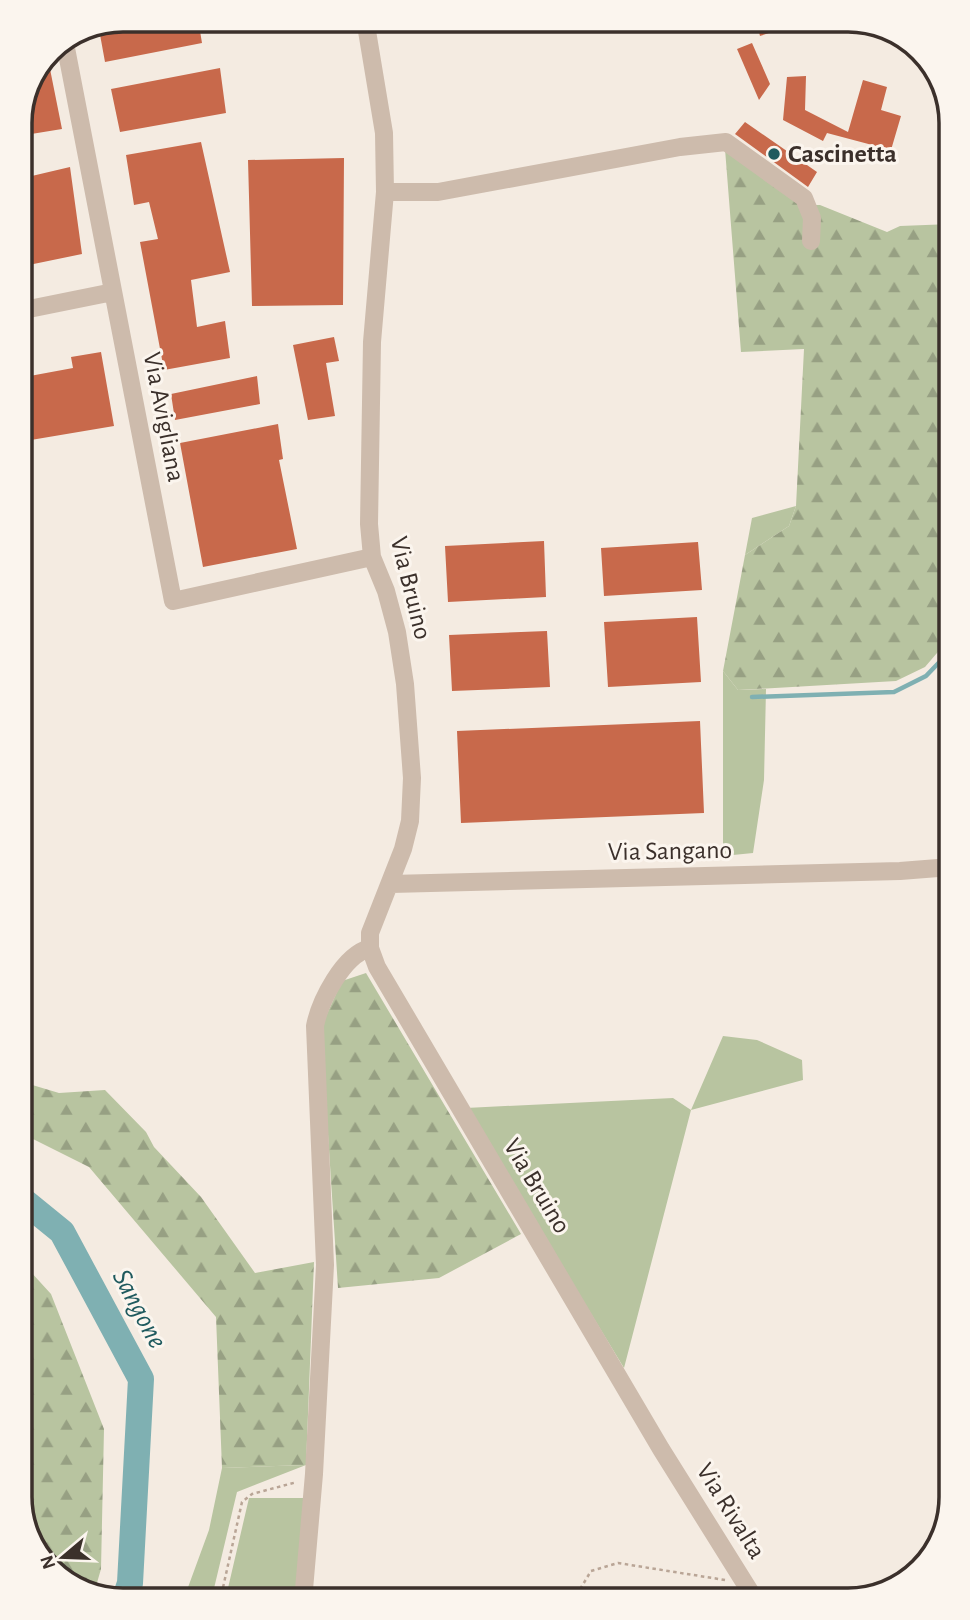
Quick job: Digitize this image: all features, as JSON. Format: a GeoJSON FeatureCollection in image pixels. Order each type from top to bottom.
{"type":"FeatureCollection","features":[{"type":"Feature","properties":{"kind":"street","name":"Via Bruino"},"geometry":{"type":"LineString","coordinates":[[367,32],[384,133],[385,192],[372,342],[369,524],[372,558],[386,591],[397,632],[405,684],[412,778],[410,821],[391,884],[370,933],[370,948],[384,979],[661,1448]]}},
{"type":"Feature","properties":{"kind":"street","name":"Via Avigliana"},"geometry":{"type":"LineString","coordinates":[[67,51],[173,601],[372,558]]}},
{"type":"Feature","properties":{"kind":"street"},"geometry":{"type":"LineString","coordinates":[[385,192],[438,192],[680,147],[726,142],[804,198],[812,218],[811,241]]}},
{"type":"Feature","properties":{"kind":"street"},"geometry":{"type":"LineString","coordinates":[[32,308],[113,292]]}},
{"type":"Feature","properties":{"kind":"street","name":"Via Sangano"},"geometry":{"type":"LineString","coordinates":[[391,884],[900,872],[939,868]]}},
{"type":"Feature","properties":{"kind":"street"},"geometry":{"type":"LineString","coordinates":[[303,1588],[306,1473],[325,1265],[315,1026],[320,1003],[336,978],[362,950],[370,948]]}},
{"type":"Feature","properties":{"kind":"street","name":"Via Rivalta"},"geometry":{"type":"LineString","coordinates":[[661,1448],[748,1588]]}},
{"type":"Feature","properties":{"kind":"path"},"geometry":{"type":"LineString","coordinates":[[223,1588],[242,1502],[252,1494],[273,1487],[297,1484],[306,1473]]}},
{"type":"Feature","properties":{"kind":"path"},"geometry":{"type":"LineString","coordinates":[[581,1588],[591,1570],[618,1563],[745,1583]]}},
{"type":"Feature","properties":{"kind":"green space"},"geometry":{"type":"Polygon","coordinates":[[[725,149],[802,205],[820,205],[887,232],[900,226],[939,224],[939,651],[925,667],[896,681],[738,690],[723,671],[745,555],[789,526],[796,506],[804,349],[741,352],[725,149]]]}},
{"type":"Feature","properties":{"kind":"green space"},"geometry":{"type":"Polygon","coordinates":[[[796,506],[789,526],[745,555],[752,518],[796,506]]]}},
{"type":"Feature","properties":{"kind":"green space"},"geometry":{"type":"Polygon","coordinates":[[[723,671],[738,690],[766,689],[764,780],[753,853],[723,856],[723,671]]]}},
{"type":"Feature","properties":{"kind":"green space"},"geometry":{"type":"Polygon","coordinates":[[[366,973],[521,1234],[439,1278],[338,1288],[321,1027],[342,981],[366,973]]]}},
{"type":"Feature","properties":{"kind":"green space"},"geometry":{"type":"Polygon","coordinates":[[[723,1036],[757,1040],[802,1060],[803,1080],[691,1110],[723,1036]]]}},
{"type":"Feature","properties":{"kind":"green space"},"geometry":{"type":"Polygon","coordinates":[[[32,1085],[59,1093],[105,1090],[146,1132],[154,1147],[201,1197],[255,1273],[314,1262],[306,1465],[222,1468],[216,1317],[89,1167],[32,1138],[32,1085]]]}},
{"type":"Feature","properties":{"kind":"green space"},"geometry":{"type":"Polygon","coordinates":[[[673,1098],[691,1110],[624,1368],[466,1108],[673,1098]]]}},
{"type":"Feature","properties":{"kind":"green space"},"geometry":{"type":"Polygon","coordinates":[[[32,1273],[51,1294],[104,1429],[101,1569],[96,1585],[62,1566],[41,1538],[32,1510],[32,1273]]]}},
{"type":"Feature","properties":{"kind":"green space"},"geometry":{"type":"Polygon","coordinates":[[[306,1465],[237,1492],[214,1588],[188,1588],[209,1530],[222,1468],[306,1465]]]}},
{"type":"Feature","properties":{"kind":"green space"},"geometry":{"type":"Polygon","coordinates":[[[249,1498],[305,1498],[297,1588],[228,1588],[249,1498]]]}},
{"type":"Feature","properties":{"kind":"building"},"geometry":{"type":"Polygon","coordinates":[[[200,32],[202,43],[105,62],[100,34],[200,32]]]}},
{"type":"Feature","properties":{"kind":"building"},"geometry":{"type":"Polygon","coordinates":[[[752,43],[770,84],[759,100],[737,49],[752,43]]]}},
{"type":"Feature","properties":{"kind":"building"},"geometry":{"type":"Polygon","coordinates":[[[50,68],[62,129],[32,134],[32,116],[38,87],[50,68]]]}},
{"type":"Feature","properties":{"kind":"building"},"geometry":{"type":"Polygon","coordinates":[[[220,68],[226,113],[120,132],[111,89],[220,68]]]}},
{"type":"Feature","properties":{"kind":"building"},"geometry":{"type":"Polygon","coordinates":[[[806,76],[805,110],[848,132],[863,80],[887,87],[881,110],[901,116],[891,150],[827,133],[823,141],[783,120],[787,77],[806,76]]]}},
{"type":"Feature","properties":{"kind":"building","name":"Cascinetta"},"geometry":{"type":"Polygon","coordinates":[[[745,122],[817,172],[808,187],[735,134],[745,122]]]}},
{"type":"Feature","properties":{"kind":"building"},"geometry":{"type":"Polygon","coordinates":[[[201,142],[230,272],[191,280],[197,327],[225,321],[230,358],[164,370],[140,242],[158,239],[149,202],[134,205],[126,155],[201,142]]]}},
{"type":"Feature","properties":{"kind":"building"},"geometry":{"type":"Polygon","coordinates":[[[344,158],[343,305],[252,306],[248,160],[344,158]]]}},
{"type":"Feature","properties":{"kind":"building"},"geometry":{"type":"Polygon","coordinates":[[[70,167],[82,254],[32,264],[32,176],[70,167]]]}},
{"type":"Feature","properties":{"kind":"building"},"geometry":{"type":"Polygon","coordinates":[[[334,337],[339,361],[326,363],[335,416],[308,420],[293,345],[334,337]]]}},
{"type":"Feature","properties":{"kind":"building"},"geometry":{"type":"Polygon","coordinates":[[[101,352],[114,426],[32,440],[32,376],[73,368],[71,357],[101,352]]]}},
{"type":"Feature","properties":{"kind":"building"},"geometry":{"type":"Polygon","coordinates":[[[257,376],[260,404],[175,420],[171,394],[257,376]]]}},
{"type":"Feature","properties":{"kind":"building"},"geometry":{"type":"Polygon","coordinates":[[[278,424],[283,459],[279,460],[297,549],[203,567],[180,443],[278,424]]]}},
{"type":"Feature","properties":{"kind":"building"},"geometry":{"type":"Polygon","coordinates":[[[544,541],[546,597],[448,602],[445,546],[544,541]]]}},
{"type":"Feature","properties":{"kind":"building"},"geometry":{"type":"Polygon","coordinates":[[[698,542],[702,590],[604,596],[601,548],[698,542]]]}},
{"type":"Feature","properties":{"kind":"building"},"geometry":{"type":"Polygon","coordinates":[[[697,617],[701,682],[608,687],[604,622],[697,617]]]}},
{"type":"Feature","properties":{"kind":"building"},"geometry":{"type":"Polygon","coordinates":[[[547,631],[550,687],[452,691],[449,635],[547,631]]]}},
{"type":"Feature","properties":{"kind":"building"},"geometry":{"type":"Polygon","coordinates":[[[700,721],[704,813],[461,823],[457,731],[700,721]]]}},
{"type":"Feature","properties":{"kind":"waterway"},"geometry":{"type":"LineString","coordinates":[[752,697],[894,692],[926,676],[939,662]]}},
{"type":"Feature","properties":{"kind":"waterway","name":"Sangone"},"geometry":{"type":"LineString","coordinates":[[32,1208],[62,1232],[141,1379],[128,1588]]}},
{"type":"Feature","properties":{"kind":"place","name":"Cascinetta"},"geometry":{"type":"Point","coordinates":[774,154]}}]}
